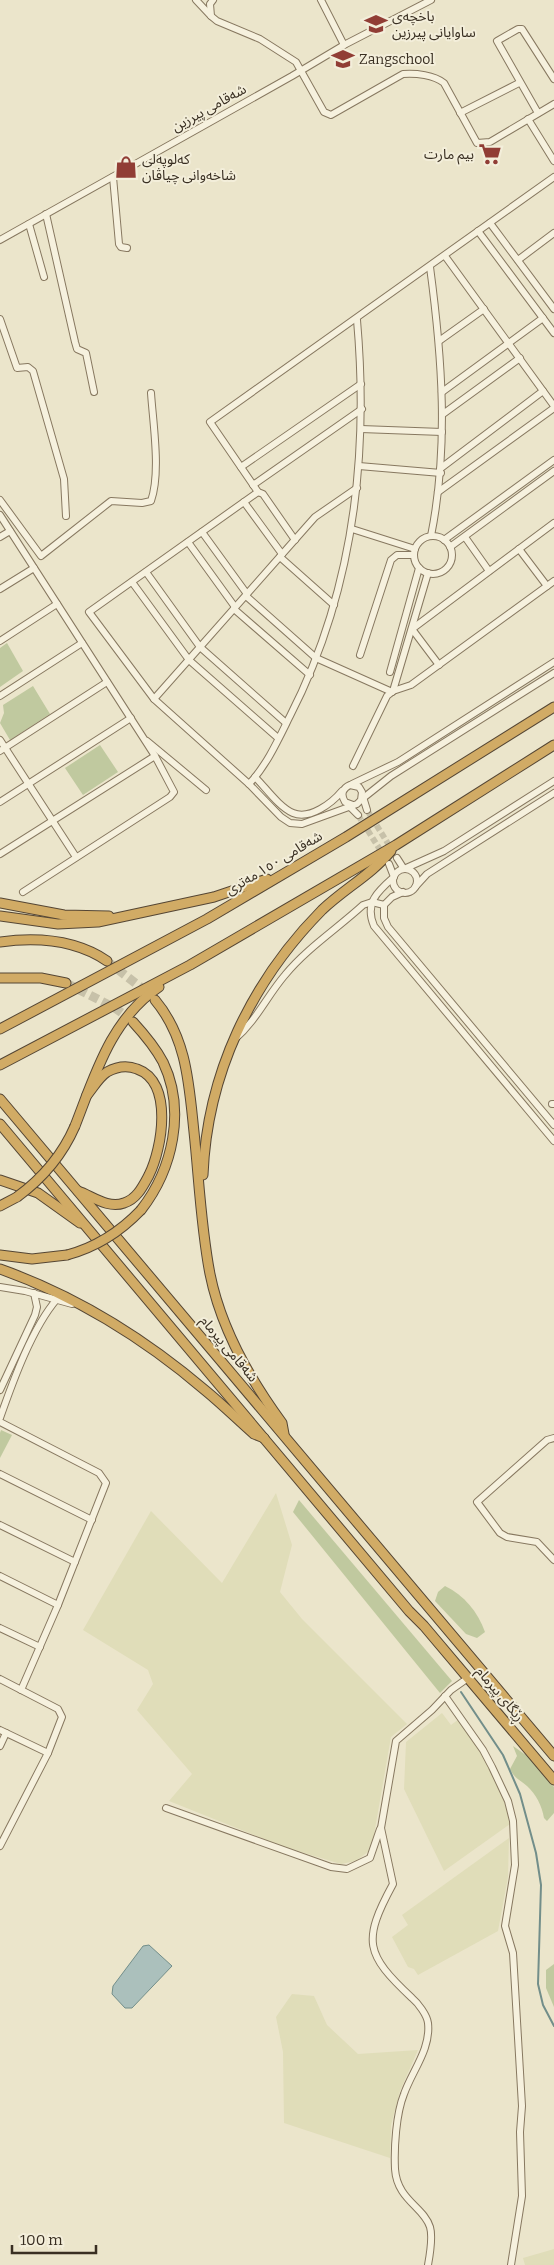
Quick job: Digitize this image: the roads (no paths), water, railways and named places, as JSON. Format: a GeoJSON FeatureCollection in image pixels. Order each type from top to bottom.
{"type":"FeatureCollection","features":[{"type":"Feature","properties":{"kind":"highway","name":"شەقامی ١٥٠ مەتری"},"geometry":{"type":"LineString","coordinates":[[0,1029],[207,919],[469,762],[554,707]]}},
{"type":"Feature","properties":{"kind":"highway"},"geometry":{"type":"LineString","coordinates":[[0,1065],[190,965],[396,845],[554,746]]}},
{"type":"Feature","properties":{"kind":"highway"},"geometry":{"type":"LineString","coordinates":[[202,1211],[203,1167],[208,1123],[214,1097],[232,1042],[246,1012],[266,979],[294,941],[324,908],[381,863],[396,845]]}},
{"type":"Feature","properties":{"kind":"highway"},"geometry":{"type":"LineString","coordinates":[[0,916],[41,923],[98,922],[214,897],[284,873]]}},
{"type":"Feature","properties":{"kind":"highway"},"geometry":{"type":"LineString","coordinates":[[0,903],[64,915],[125,916]]}},
{"type":"Feature","properties":{"kind":"highway"},"geometry":{"type":"LineString","coordinates":[[0,942],[22,939],[64,943],[91,952],[107,961]]}},
{"type":"Feature","properties":{"kind":"highway"},"geometry":{"type":"LineString","coordinates":[[0,1206],[32,1186],[51,1166],[65,1146],[108,1044],[124,1020],[145,998],[190,965]]}},
{"type":"Feature","properties":{"kind":"highway"},"geometry":{"type":"LineString","coordinates":[[0,978],[41,978],[66,982]]}},
{"type":"Feature","properties":{"kind":"highway"},"geometry":{"type":"LineString","coordinates":[[155,1000],[166,1013],[175,1029],[186,1064],[204,1236],[211,1276],[223,1320],[241,1360],[282,1423],[284,1437]]}},
{"type":"Feature","properties":{"kind":"highway"},"geometry":{"type":"LineString","coordinates":[[0,1255],[32,1259],[67,1255],[89,1248],[126,1226],[141,1210],[164,1172],[172,1143],[174,1111],[170,1081],[163,1062],[151,1043],[133,1022]]}},
{"type":"Feature","properties":{"kind":"highway"},"geometry":{"type":"LineString","coordinates":[[76,1190],[103,1203],[124,1204],[132,1199],[144,1185],[156,1158],[160,1142],[161,1121],[158,1095],[150,1077],[142,1071],[126,1067],[112,1070],[106,1073],[87,1095]]}},
{"type":"Feature","properties":{"kind":"highway","name":"شەقامی پیرمام"},"geometry":{"type":"LineString","coordinates":[[0,1099],[435,1617]]}},
{"type":"Feature","properties":{"kind":"highway"},"geometry":{"type":"LineString","coordinates":[[0,1124],[266,1439]]}},
{"type":"Feature","properties":{"kind":"highway"},"geometry":{"type":"LineString","coordinates":[[0,1180],[38,1193],[73,1220],[85,1226]]}},
{"type":"Feature","properties":{"kind":"highway"},"geometry":{"type":"LineString","coordinates":[[0,1269],[66,1296],[145,1344],[206,1390],[254,1434],[266,1439]]}},
{"type":"Feature","properties":{"kind":"highway","name":"ڕێگای پیرمام"},"geometry":{"type":"LineString","coordinates":[[266,1439],[409,1611],[424,1626],[554,1780]]}},
{"type":"Feature","properties":{"kind":"highway","name":"ڕێگای پیرمام"},"geometry":{"type":"LineString","coordinates":[[435,1617],[554,1756]]}},
{"type":"Feature","properties":{"kind":"street"},"geometry":{"type":"LineString","coordinates":[[196,0],[217,21],[260,39],[296,62],[324,112],[331,115],[403,74],[412,74],[439,80],[444,83],[477,143],[490,142],[554,104]]}},
{"type":"Feature","properties":{"kind":"street","name":"شەقامی پیرزین"},"geometry":{"type":"LineString","coordinates":[[0,240],[302,71],[344,45],[431,0]]}},
{"type":"Feature","properties":{"kind":"street"},"geometry":{"type":"LineString","coordinates":[[211,1],[211,16]]}},
{"type":"Feature","properties":{"kind":"street"},"geometry":{"type":"LineString","coordinates":[[322,1],[344,45]]}},
{"type":"Feature","properties":{"kind":"street"},"geometry":{"type":"LineString","coordinates":[[538,113],[519,83],[497,41],[518,29],[526,32],[554,79]]}},
{"type":"Feature","properties":{"kind":"street"},"geometry":{"type":"LineString","coordinates":[[460,113],[519,83]]}},
{"type":"Feature","properties":{"kind":"street"},"geometry":{"type":"LineString","coordinates":[[528,119],[554,161]]}},
{"type":"Feature","properties":{"kind":"street"},"geometry":{"type":"LineString","coordinates":[[113,176],[120,244],[122,247],[127,248]]}},
{"type":"Feature","properties":{"kind":"street"},"geometry":{"type":"LineString","coordinates":[[295,540],[263,494],[258,492],[210,422],[357,320],[554,177]]}},
{"type":"Feature","properties":{"kind":"street"},"geometry":{"type":"LineString","coordinates":[[46,214],[75,342],[78,349],[86,353],[94,392]]}},
{"type":"Feature","properties":{"kind":"street"},"geometry":{"type":"LineString","coordinates":[[490,223],[554,309]]}},
{"type":"Feature","properties":{"kind":"street"},"geometry":{"type":"LineString","coordinates":[[29,224],[44,277]]}},
{"type":"Feature","properties":{"kind":"street"},"geometry":{"type":"LineString","coordinates":[[478,231],[554,333]]}},
{"type":"Feature","properties":{"kind":"street"},"geometry":{"type":"LineString","coordinates":[[518,260],[554,235]]}},
{"type":"Feature","properties":{"kind":"street"},"geometry":{"type":"LineString","coordinates":[[438,492],[554,407],[445,256]]}},
{"type":"Feature","properties":{"kind":"street"},"geometry":{"type":"LineString","coordinates":[[430,266],[439,341],[443,414],[441,470],[431,536]]}},
{"type":"Feature","properties":{"kind":"street"},"geometry":{"type":"LineString","coordinates":[[439,341],[484,309]]}},
{"type":"Feature","properties":{"kind":"street"},"geometry":{"type":"LineString","coordinates":[[442,392],[543,318]]}},
{"type":"Feature","properties":{"kind":"street"},"geometry":{"type":"LineString","coordinates":[[0,319],[17,368],[30,367],[33,371],[64,478],[66,516]]}},
{"type":"Feature","properties":{"kind":"street"},"geometry":{"type":"LineString","coordinates":[[249,784],[255,778],[278,738],[310,675],[334,605],[352,529],[359,466],[362,409],[357,320]]}},
{"type":"Feature","properties":{"kind":"street"},"geometry":{"type":"LineString","coordinates":[[443,414],[520,358]]}},
{"type":"Feature","properties":{"kind":"street"},"geometry":{"type":"LineString","coordinates":[[241,467],[361,384]]}},
{"type":"Feature","properties":{"kind":"street"},"geometry":{"type":"LineString","coordinates":[[359,466],[441,470],[543,391]]}},
{"type":"Feature","properties":{"kind":"street"},"geometry":{"type":"LineString","coordinates":[[0,500],[41,556],[111,500],[142,503],[151,501],[155,490],[156,474],[151,393]]}},
{"type":"Feature","properties":{"kind":"street"},"geometry":{"type":"LineString","coordinates":[[253,485],[362,409]]}},
{"type":"Feature","properties":{"kind":"street"},"geometry":{"type":"LineString","coordinates":[[361,429],[442,432]]}},
{"type":"Feature","properties":{"kind":"street"},"geometry":{"type":"LineString","coordinates":[[444,540],[554,460]]}},
{"type":"Feature","properties":{"kind":"street"},"geometry":{"type":"LineString","coordinates":[[450,548],[554,471]]}},
{"type":"Feature","properties":{"kind":"street"},"geometry":{"type":"LineString","coordinates":[[154,699],[315,518],[357,488]]}},
{"type":"Feature","properties":{"kind":"street"},"geometry":{"type":"LineString","coordinates":[[258,492],[89,612],[154,699],[249,784],[276,813],[293,824],[306,823],[363,798],[391,776],[554,673]]}},
{"type":"Feature","properties":{"kind":"street"},"geometry":{"type":"LineString","coordinates":[[244,502],[281,556],[334,605]]}},
{"type":"Feature","properties":{"kind":"street"},"geometry":{"type":"LineString","coordinates":[[0,515],[155,756],[174,789],[172,796],[23,892]]}},
{"type":"Feature","properties":{"kind":"street"},"geometry":{"type":"LineString","coordinates":[[412,629],[554,523]]}},
{"type":"Feature","properties":{"kind":"street"},"geometry":{"type":"LineString","coordinates":[[352,529],[414,552]]}},
{"type":"Feature","properties":{"kind":"street"},"geometry":{"type":"LineString","coordinates":[[0,537],[10,531]]}},
{"type":"Feature","properties":{"kind":"street"},"geometry":{"type":"LineString","coordinates":[[202,532],[246,595],[316,658],[392,692],[411,685],[554,580]]}},
{"type":"Feature","properties":{"kind":"street"},"geometry":{"type":"LineString","coordinates":[[390,672],[419,568],[414,552],[421,539],[431,536],[444,540],[450,548],[451,558],[448,566],[438,573],[428,573],[419,568]]}},
{"type":"Feature","properties":{"kind":"street"},"geometry":{"type":"LineString","coordinates":[[465,537],[490,571]]}},
{"type":"Feature","properties":{"kind":"street"},"geometry":{"type":"LineString","coordinates":[[188,542],[235,608],[310,675]]}},
{"type":"Feature","properties":{"kind":"street"},"geometry":{"type":"LineString","coordinates":[[520,549],[547,586]]}},
{"type":"Feature","properties":{"kind":"street"},"geometry":{"type":"LineString","coordinates":[[360,655],[391,560],[397,555],[414,552]]}},
{"type":"Feature","properties":{"kind":"street"},"geometry":{"type":"LineString","coordinates":[[0,589],[34,568]]}},
{"type":"Feature","properties":{"kind":"street"},"geometry":{"type":"LineString","coordinates":[[146,572],[200,647],[286,723]]}},
{"type":"Feature","properties":{"kind":"street"},"geometry":{"type":"LineString","coordinates":[[353,766],[384,701],[392,692],[428,573]]}},
{"type":"Feature","properties":{"kind":"street"},"geometry":{"type":"LineString","coordinates":[[132,582],[189,660],[278,738]]}},
{"type":"Feature","properties":{"kind":"street"},"geometry":{"type":"LineString","coordinates":[[0,641],[57,604]]}},
{"type":"Feature","properties":{"kind":"street"},"geometry":{"type":"LineString","coordinates":[[412,629],[439,665]]}},
{"type":"Feature","properties":{"kind":"street"},"geometry":{"type":"LineString","coordinates":[[0,696],[82,643]]}},
{"type":"Feature","properties":{"kind":"street"},"geometry":{"type":"LineString","coordinates":[[255,778],[288,809],[298,814],[309,813],[322,808],[347,786],[398,762],[554,662]]}},
{"type":"Feature","properties":{"kind":"street"},"geometry":{"type":"LineString","coordinates":[[2,749],[107,682]]}},
{"type":"Feature","properties":{"kind":"street"},"geometry":{"type":"LineString","coordinates":[[0,802],[130,718]]}},
{"type":"Feature","properties":{"kind":"street"},"geometry":{"type":"LineString","coordinates":[[142,736],[206,790]]}},
{"type":"Feature","properties":{"kind":"street"},"geometry":{"type":"LineString","coordinates":[[0,740],[2,749],[28,784],[76,857]]}},
{"type":"Feature","properties":{"kind":"street"},"geometry":{"type":"LineString","coordinates":[[0,854],[155,756]]}},
{"type":"Feature","properties":{"kind":"street"},"geometry":{"type":"LineString","coordinates":[[554,781],[444,851],[404,869],[380,889],[372,902],[370,914],[377,931],[554,1141]]}},
{"type":"Feature","properties":{"kind":"street"},"geometry":{"type":"LineString","coordinates":[[347,786],[359,787],[367,810]]}},
{"type":"Feature","properties":{"kind":"street"},"geometry":{"type":"LineString","coordinates":[[347,786],[343,798],[358,815]]}},
{"type":"Feature","properties":{"kind":"street"},"geometry":{"type":"LineString","coordinates":[[554,793],[427,874],[409,892],[403,892],[392,897],[384,905],[384,918],[388,928],[554,1125]]}},
{"type":"Feature","properties":{"kind":"street"},"geometry":{"type":"LineString","coordinates":[[397,858],[404,869],[409,870],[415,875],[416,886]]}},
{"type":"Feature","properties":{"kind":"street"},"geometry":{"type":"LineString","coordinates":[[389,864],[395,886],[403,892]]}},
{"type":"Feature","properties":{"kind":"street"},"geometry":{"type":"LineString","coordinates":[[232,1042],[253,1022],[276,986],[292,967],[363,906],[372,902],[384,905]]}},
{"type":"Feature","properties":{"kind":"street"},"geometry":{"type":"LineString","coordinates":[[531,1114],[540,1108]]}},
{"type":"Feature","properties":{"kind":"street"},"geometry":{"type":"LineString","coordinates":[[0,1287],[34,1293],[88,1309]]}},
{"type":"Feature","properties":{"kind":"street"},"geometry":{"type":"LineString","coordinates":[[0,1390],[35,1315],[37,1308],[34,1293]]}},
{"type":"Feature","properties":{"kind":"street"},"geometry":{"type":"LineString","coordinates":[[21,1690],[106,1486],[104,1476],[0,1420],[16,1376],[43,1320],[57,1299]]}},
{"type":"Feature","properties":{"kind":"street"},"geometry":{"type":"LineString","coordinates":[[554,1438],[547,1440],[477,1502],[500,1533],[538,1542],[554,1560]]}},
{"type":"Feature","properties":{"kind":"street"},"geometry":{"type":"LineString","coordinates":[[0,1474],[92,1520]]}},
{"type":"Feature","properties":{"kind":"street"},"geometry":{"type":"LineString","coordinates":[[0,1525],[75,1562]]}},
{"type":"Feature","properties":{"kind":"street"},"geometry":{"type":"LineString","coordinates":[[0,1576],[58,1604]]}},
{"type":"Feature","properties":{"kind":"street"},"geometry":{"type":"LineString","coordinates":[[0,1628],[40,1647]]}},
{"type":"Feature","properties":{"kind":"street"},"geometry":{"type":"LineString","coordinates":[[166,1808],[331,1867],[347,1869],[370,1858],[381,1828],[396,1741],[445,1696],[468,1678]]}},
{"type":"Feature","properties":{"kind":"street"},"geometry":{"type":"LineString","coordinates":[[0,1680],[61,1711],[62,1716],[48,1753],[3,1835],[0,1846]]}},
{"type":"Feature","properties":{"kind":"street"},"geometry":{"type":"LineString","coordinates":[[445,1696],[483,1750],[508,1801],[513,1821],[515,1865],[505,1926],[513,1953],[522,2106],[520,2132],[522,2196],[511,2265]]}},
{"type":"Feature","properties":{"kind":"street"},"geometry":{"type":"LineString","coordinates":[[0,1746],[3,1731],[48,1753]]}},
{"type":"Feature","properties":{"kind":"street"},"geometry":{"type":"LineString","coordinates":[[381,1828],[393,1884],[378,1910],[371,1945],[380,1966],[416,2002],[428,2021],[425,2046],[403,2094],[397,2129],[395,2172],[399,2187],[430,2227],[428,2265]]}},
{"type":"Feature","properties":{"kind":"waterway"},"geometry":{"type":"LineString","coordinates":[[461,1692],[503,1755],[520,1794],[536,1853],[541,1885],[538,1984],[543,2005],[554,2026]]}},
{"type":"Feature","properties":{"kind":"tunnel"},"geometry":{"type":"LineString","coordinates":[[367,810],[397,858]]}},
{"type":"Feature","properties":{"kind":"tunnel"},"geometry":{"type":"LineString","coordinates":[[358,815],[384,856]]}},
{"type":"Feature","properties":{"kind":"tunnel"},"geometry":{"type":"LineString","coordinates":[[107,961],[148,993]]}},
{"type":"Feature","properties":{"kind":"tunnel"},"geometry":{"type":"LineString","coordinates":[[66,983],[115,1008],[133,1021]]}},
{"type":"Feature","properties":{"kind":"place","name":"باخچەی ساوایانی پیرزین"},"geometry":{"type":"Point","coordinates":[376,24]}},
{"type":"Feature","properties":{"kind":"place","name":"Zangschool"},"geometry":{"type":"Point","coordinates":[343,59]}},
{"type":"Feature","properties":{"kind":"place","name":"بیم مارت"},"geometry":{"type":"Point","coordinates":[490,154]}},
{"type":"Feature","properties":{"kind":"place","name":"کەلوپەلی شاخەوانی چیاڤان"},"geometry":{"type":"Point","coordinates":[126,167]}}]}
